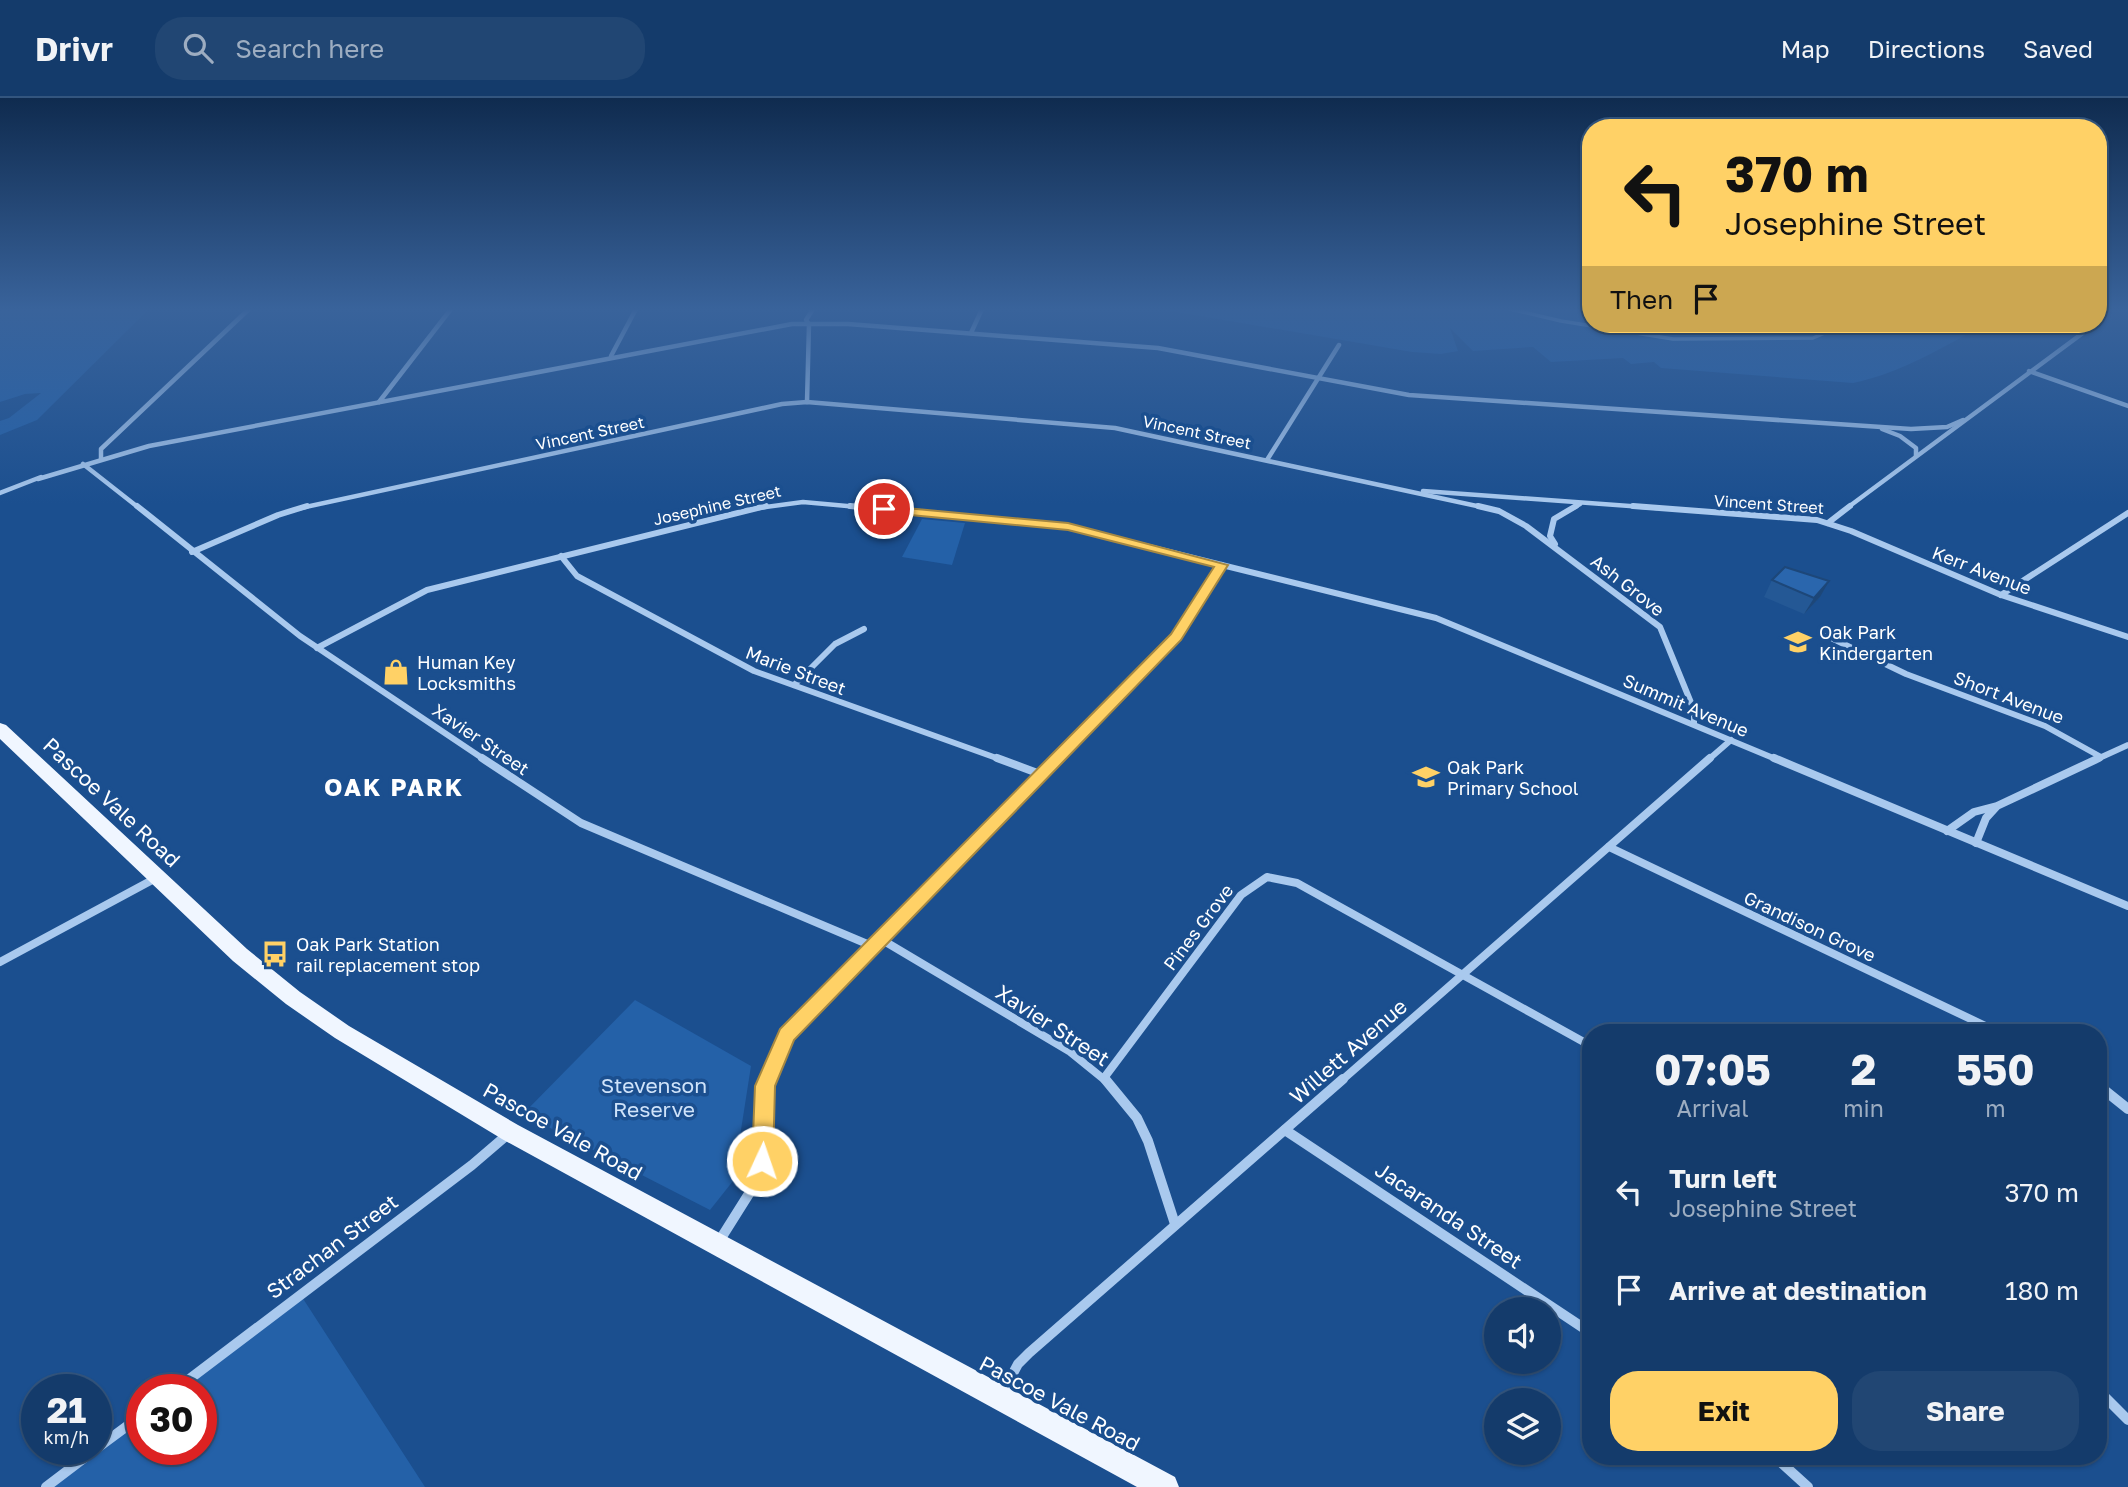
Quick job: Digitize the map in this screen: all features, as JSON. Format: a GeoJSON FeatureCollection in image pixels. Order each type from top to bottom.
{"type":"FeatureCollection","features":[{"type":"Feature","properties":{"kind":"main road","name":"Pascoe Vale Road"},"geometry":{"type":"LineString","coordinates":[[0,729],[240,955],[293,998],[342,1032],[510,1132],[1165,1487]]}},
{"type":"Feature","properties":{"kind":"street"},"geometry":{"type":"LineString","coordinates":[[101,457],[101,449],[180,374]]}},
{"type":"Feature","properties":{"kind":"street"},"geometry":{"type":"LineString","coordinates":[[379,401],[400,374]]}},
{"type":"Feature","properties":{"kind":"street"},"geometry":{"type":"LineString","coordinates":[[0,493],[101,457],[519,374]]}},
{"type":"Feature","properties":{"kind":"street"},"geometry":{"type":"LineString","coordinates":[[807,374],[807,402]]}},
{"type":"Feature","properties":{"kind":"street"},"geometry":{"type":"LineString","coordinates":[[1291,374],[1419,395],[1868,426],[1938,428],[1963,420]]}},
{"type":"Feature","properties":{"kind":"street"},"geometry":{"type":"LineString","coordinates":[[1267,460],[1321,374]]}},
{"type":"Feature","properties":{"kind":"street","name":"Vincent Street"},"geometry":{"type":"LineString","coordinates":[[1416,492],[1441,491],[1828,523],[2024,374]]}},
{"type":"Feature","properties":{"kind":"street"},"geometry":{"type":"LineString","coordinates":[[2040,374],[2128,406]]}},
{"type":"Feature","properties":{"kind":"street","name":"Vincent Street"},"geometry":{"type":"LineString","coordinates":[[191,552],[309,506],[782,404],[807,402],[1115,428],[1452,500],[1473,495]]}},
{"type":"Feature","properties":{"kind":"street"},"geometry":{"type":"LineString","coordinates":[[1868,426],[1900,436],[1916,448],[1916,456]]}},
{"type":"Feature","properties":{"kind":"street"},"geometry":{"type":"LineString","coordinates":[[1274,462],[1276,449]]}},
{"type":"Feature","properties":{"kind":"street","name":"Xavier Street"},"geometry":{"type":"LineString","coordinates":[[82,463],[191,552],[317,648],[581,823],[872,946]]}},
{"type":"Feature","properties":{"kind":"street","name":"Ash Grove"},"geometry":{"type":"LineString","coordinates":[[1452,500],[1511,516],[1660,626],[1694,710],[1694,724]]}},
{"type":"Feature","properties":{"kind":"street","name":"Josephine Street"},"geometry":{"type":"LineString","coordinates":[[317,648],[427,590],[772,505],[803,502],[1068,527],[1222,565]]}},
{"type":"Feature","properties":{"kind":"street"},"geometry":{"type":"LineString","coordinates":[[1562,553],[1550,536],[1550,527],[1564,511],[1584,503]]}},
{"type":"Feature","properties":{"kind":"street"},"geometry":{"type":"LineString","coordinates":[[2001,595],[2128,513]]}},
{"type":"Feature","properties":{"kind":"street","name":"Kerr Avenue"},"geometry":{"type":"LineString","coordinates":[[1828,523],[2001,595],[2128,637]]}},
{"type":"Feature","properties":{"kind":"street","name":"Marie Street"},"geometry":{"type":"LineString","coordinates":[[561,556],[577,576],[754,671],[1040,774]]}},
{"type":"Feature","properties":{"kind":"street"},"geometry":{"type":"LineString","coordinates":[[717,1245],[744,1206],[760,1172],[765,1149],[765,1086],[778,1051],[796,1024],[1176,637],[1222,565]]}},
{"type":"Feature","properties":{"kind":"street","name":"Summit Avenue"},"geometry":{"type":"LineString","coordinates":[[1222,565],[1436,618],[2128,906]]}},
{"type":"Feature","properties":{"kind":"street"},"geometry":{"type":"LineString","coordinates":[[794,685],[835,644],[864,629]]}},
{"type":"Feature","properties":{"kind":"street","name":"Short Avenue"},"geometry":{"type":"LineString","coordinates":[[1827,636],[1906,674],[2045,726],[2101,757]]}},
{"type":"Feature","properties":{"kind":"street","name":"Willett Avenue"},"geometry":{"type":"LineString","coordinates":[[1000,1399],[1018,1364],[1029,1353],[1731,740]]}},
{"type":"Feature","properties":{"kind":"street"},"geometry":{"type":"LineString","coordinates":[[1947,831],[1974,813],[1997,806],[2128,745]]}},
{"type":"Feature","properties":{"kind":"street"},"geometry":{"type":"LineString","coordinates":[[1976,843],[1986,818],[1997,806]]}},
{"type":"Feature","properties":{"kind":"street","name":"Grandison Grove"},"geometry":{"type":"LineString","coordinates":[[1609,847],[1981,1024]]}},
{"type":"Feature","properties":{"kind":"street"},"geometry":{"type":"LineString","coordinates":[[0,961],[156,877]]}},
{"type":"Feature","properties":{"kind":"street","name":"Pines Grove"},"geometry":{"type":"LineString","coordinates":[[1104,1078],[1241,895],[1267,877],[1297,883],[1582,1040]]}},
{"type":"Feature","properties":{"kind":"street","name":"Xavier Street"},"geometry":{"type":"LineString","coordinates":[[879,938],[1069,1051],[1104,1078],[1137,1118],[1148,1141],[1175,1224]]}},
{"type":"Feature","properties":{"kind":"street"},"geometry":{"type":"LineString","coordinates":[[2107,1093],[2128,1109]]}},
{"type":"Feature","properties":{"kind":"street","name":"Jacaranda Street"},"geometry":{"type":"LineString","coordinates":[[1285,1130],[1582,1327]]}},
{"type":"Feature","properties":{"kind":"street","name":"Strachan Street"},"geometry":{"type":"LineString","coordinates":[[196,1374],[472,1165],[510,1132]]}},
{"type":"Feature","properties":{"kind":"street"},"geometry":{"type":"LineString","coordinates":[[2107,1399],[2128,1420]]}},
{"type":"Feature","properties":{"kind":"street"},"geometry":{"type":"LineString","coordinates":[[46,1487],[75,1465]]}},
{"type":"Feature","properties":{"kind":"street"},"geometry":{"type":"LineString","coordinates":[[1783,1465],[1808,1487]]}},
{"type":"Feature","properties":{"kind":"green space"},"geometry":{"type":"Polygon","coordinates":[[[0,374],[84,374],[37,420],[0,435],[0,421],[9,418],[41,393],[25,394],[0,402],[0,374]]]}},
{"type":"Feature","properties":{"kind":"green space"},"geometry":{"type":"Polygon","coordinates":[[[1735,374],[1886,374],[1853,383],[1735,374]]]}},
{"type":"Feature","properties":{"kind":"green space"},"geometry":{"type":"Polygon","coordinates":[[[922,519],[965,523],[952,565],[902,557],[922,519]]]}},
{"type":"Feature","properties":{"kind":"green space","name":"Stevenson Reserve"},"geometry":{"type":"Polygon","coordinates":[[[635,1000],[751,1066],[733,1181],[710,1210],[523,1114],[635,1000]]]}},
{"type":"Feature","properties":{"kind":"green space"},"geometry":{"type":"Polygon","coordinates":[[[300,1294],[425,1487],[49,1487],[78,1465],[112,1465],[112,1439],[126,1428],[126,1465],[217,1465],[217,1374],[196,1374],[300,1294]]]}},
{"type":"Feature","properties":{"kind":"building"},"geometry":{"type":"Polygon","coordinates":[[[1785,567],[1829,581],[1814,598],[1772,580],[1785,567]]]}},
{"type":"Feature","properties":{"kind":"place","name":"Oak Park Kindergarten"},"geometry":{"type":"Point","coordinates":[1798,642]}},
{"type":"Feature","properties":{"kind":"place","name":"Human Key Locksmiths"},"geometry":{"type":"Point","coordinates":[396,672]}},
{"type":"Feature","properties":{"kind":"place","name":"Oak Park Primary School"},"geometry":{"type":"Point","coordinates":[1426,777]}},
{"type":"Feature","properties":{"kind":"place","name":"Oak Park Station rail replacement stop"},"geometry":{"type":"Point","coordinates":[275,954]}},
{"type":"Feature","properties":{"kind":"district","name":"OAK PARK"},"geometry":{"type":"Point","coordinates":[394,786]}},
{"type":"Feature","properties":{"kind":"route"},"geometry":{"type":"LineString","coordinates":[[762,1161],[765,1149],[765,1086],[787,1035],[1176,637],[1187,624],[1222,565],[1068,527],[884,509]]}}]}
